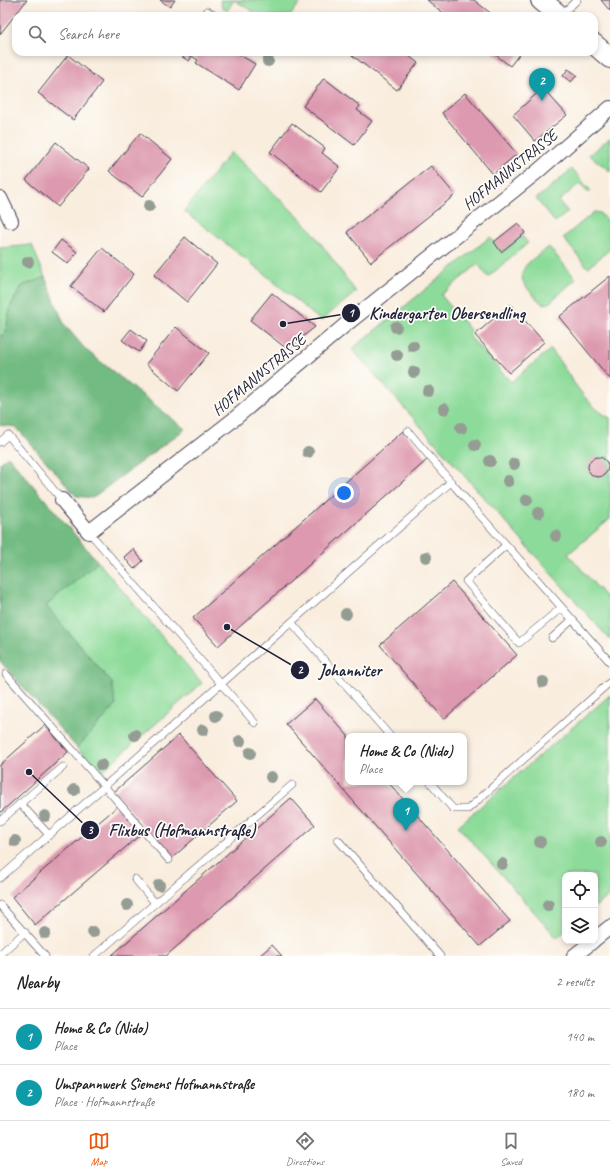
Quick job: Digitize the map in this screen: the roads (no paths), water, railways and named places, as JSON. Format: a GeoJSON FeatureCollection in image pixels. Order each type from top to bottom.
{"type":"FeatureCollection","features":[{"type":"Feature","properties":{"kind":"street"},"geometry":{"type":"LineString","coordinates":[[598,48],[610,58]]}},
{"type":"Feature","properties":{"kind":"street","name":"HOFMANNSTRASSE"},"geometry":{"type":"LineString","coordinates":[[89,532],[214,434],[344,326],[538,171],[610,108]]}},
{"type":"Feature","properties":{"kind":"street"},"geometry":{"type":"LineString","coordinates":[[0,198],[11,221]]}},
{"type":"Feature","properties":{"kind":"street"},"geometry":{"type":"LineString","coordinates":[[62,500],[89,532]]}},
{"type":"Feature","properties":{"kind":"street"},"geometry":{"type":"LineString","coordinates":[[598,937],[610,927]]}},
{"type":"Feature","properties":{"kind":"street"},"geometry":{"type":"LineString","coordinates":[[574,956],[589,944]]}},
{"type":"Feature","properties":{"kind":"lane"},"geometry":{"type":"LineString","coordinates":[[552,7],[577,0]]}},
{"type":"Feature","properties":{"kind":"lane"},"geometry":{"type":"LineString","coordinates":[[408,431],[561,608],[610,662]]}},
{"type":"Feature","properties":{"kind":"lane"},"geometry":{"type":"LineString","coordinates":[[0,442],[8,435],[62,500]]}},
{"type":"Feature","properties":{"kind":"lane"},"geometry":{"type":"LineString","coordinates":[[0,878],[451,482]]}},
{"type":"Feature","properties":{"kind":"lane"},"geometry":{"type":"LineString","coordinates":[[89,532],[255,723]]}},
{"type":"Feature","properties":{"kind":"lane"},"geometry":{"type":"LineString","coordinates":[[506,545],[466,581],[519,642],[561,608]]}},
{"type":"Feature","properties":{"kind":"lane"},"geometry":{"type":"LineString","coordinates":[[552,638],[572,620]]}},
{"type":"Feature","properties":{"kind":"lane"},"geometry":{"type":"LineString","coordinates":[[292,623],[387,733]]}},
{"type":"Feature","properties":{"kind":"lane"},"geometry":{"type":"LineString","coordinates":[[6,674],[168,860]]}},
{"type":"Feature","properties":{"kind":"lane"},"geometry":{"type":"LineString","coordinates":[[433,785],[454,809],[468,809],[610,682]]}},
{"type":"Feature","properties":{"kind":"lane"},"geometry":{"type":"LineString","coordinates":[[0,821],[63,767]]}},
{"type":"Feature","properties":{"kind":"lane"},"geometry":{"type":"LineString","coordinates":[[94,956],[292,785]]}},
{"type":"Feature","properties":{"kind":"lane"},"geometry":{"type":"LineString","coordinates":[[20,803],[49,835]]}},
{"type":"Feature","properties":{"kind":"lane"},"geometry":{"type":"LineString","coordinates":[[338,840],[440,956]]}},
{"type":"Feature","properties":{"kind":"lane"},"geometry":{"type":"LineString","coordinates":[[134,879],[155,903]]}},
{"type":"Feature","properties":{"kind":"lane"},"geometry":{"type":"LineString","coordinates":[[0,904],[46,956]]}},
{"type":"Feature","properties":{"kind":"lane"},"geometry":{"type":"LineString","coordinates":[[0,954],[24,932]]}},
{"type":"Feature","properties":{"kind":"place","name":"Umspannwerk Siemens Hofmannstraße"},"geometry":{"type":"Point","coordinates":[542,101]}},
{"type":"Feature","properties":{"kind":"place","name":"Kindergarten Obersendling"},"geometry":{"type":"Point","coordinates":[283,324]}},
{"type":"Feature","properties":{"kind":"place","name":"Johanniter"},"geometry":{"type":"Point","coordinates":[227,627]}},
{"type":"Feature","properties":{"kind":"place","name":"Flixbus (Hofmannstraße)"},"geometry":{"type":"Point","coordinates":[29,772]}},
{"type":"Feature","properties":{"kind":"place","name":"Home & Co (Nido)"},"geometry":{"type":"Point","coordinates":[406,831]}}]}
